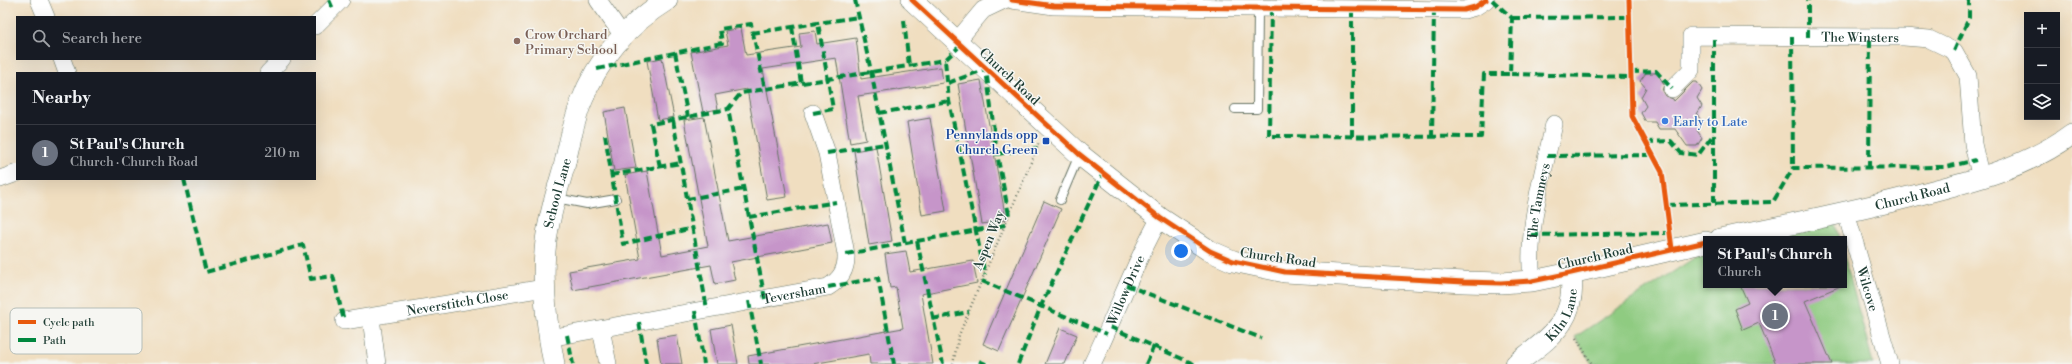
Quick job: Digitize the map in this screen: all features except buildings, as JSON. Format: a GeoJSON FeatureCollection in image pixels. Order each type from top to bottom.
{"type":"FeatureCollection","features":[{"type":"Feature","properties":{"kind":"street"},"geometry":{"type":"LineString","coordinates":[[39,0],[46,16]]}},
{"type":"Feature","properties":{"kind":"street"},"geometry":{"type":"LineString","coordinates":[[316,25],[341,0]]}},
{"type":"Feature","properties":{"kind":"street"},"geometry":{"type":"LineString","coordinates":[[598,0],[623,36],[639,20],[667,0]]}},
{"type":"Feature","properties":{"kind":"street","name":"Church Road"},"geometry":{"type":"LineString","coordinates":[[912,0],[1079,154],[1160,218],[1210,251],[1233,262],[1256,267],[1300,273],[1464,282],[1532,281],[1703,243]]}},
{"type":"Feature","properties":{"kind":"street"},"geometry":{"type":"LineString","coordinates":[[957,41],[983,10],[1004,0]]}},
{"type":"Feature","properties":{"kind":"street"},"geometry":{"type":"LineString","coordinates":[[1012,0],[1054,6],[1087,3],[1258,8],[1292,4],[1464,10],[1475,7],[1486,0]]}},
{"type":"Feature","properties":{"kind":"street","name":"School Lane"},"geometry":{"type":"LineString","coordinates":[[554,364],[549,338],[544,288],[546,240],[580,104],[597,69],[623,36]]}},
{"type":"Feature","properties":{"kind":"street","name":"The Winsters"},"geometry":{"type":"LineString","coordinates":[[1672,89],[1691,70],[1691,36],[1904,36],[1929,39],[1954,51],[1968,76],[1973,144],[1981,179]]}},
{"type":"Feature","properties":{"kind":"street"},"geometry":{"type":"LineString","coordinates":[[62,60],[67,72]]}},
{"type":"Feature","properties":{"kind":"street"},"geometry":{"type":"LineString","coordinates":[[269,72],[281,60]]}},
{"type":"Feature","properties":{"kind":"street","name":"Teversham"},"geometry":{"type":"LineString","coordinates":[[549,338],[821,288],[836,282],[844,271],[846,254],[827,153],[813,113]]}},
{"type":"Feature","properties":{"kind":"street","name":"The Tamneys"},"geometry":{"type":"LineString","coordinates":[[1532,281],[1530,260],[1531,235],[1554,124]]}},
{"type":"Feature","properties":{"kind":"street","name":"Church Road"},"geometry":{"type":"LineString","coordinates":[[1735,236],[1846,213],[1981,179],[2011,167],[2071,139]]}},
{"type":"Feature","properties":{"kind":"street"},"geometry":{"type":"LineString","coordinates":[[0,179],[16,173]]}},
{"type":"Feature","properties":{"kind":"street","name":"Wilcove"},"geometry":{"type":"LineString","coordinates":[[1846,213],[1890,364]]}},
{"type":"Feature","properties":{"kind":"street","name":"Willow Drive"},"geometry":{"type":"LineString","coordinates":[[1092,364],[1110,327],[1128,278],[1160,218]]}},
{"type":"Feature","properties":{"kind":"street","name":"Kiln Lane"},"geometry":{"type":"LineString","coordinates":[[1516,364],[1554,334],[1563,321],[1569,308],[1572,296],[1571,273]]}},
{"type":"Feature","properties":{"kind":"street","name":"Neverstitch Close"},"geometry":{"type":"LineString","coordinates":[[344,321],[371,318],[544,288]]}},
{"type":"Feature","properties":{"kind":"street"},"geometry":{"type":"LineString","coordinates":[[371,318],[377,364]]}},
{"type":"Feature","properties":{"kind":"street"},"geometry":{"type":"LineString","coordinates":[[601,329],[608,364]]}},
{"type":"Feature","properties":{"kind":"lane"},"geometry":{"type":"LineString","coordinates":[[1235,109],[1257,109],[1258,8]]}},
{"type":"Feature","properties":{"kind":"lane"},"geometry":{"type":"LineString","coordinates":[[1060,200],[1079,154]]}},
{"type":"Feature","properties":{"kind":"lane"},"geometry":{"type":"LineString","coordinates":[[556,198],[587,204],[616,199]]}},
{"type":"Feature","properties":{"kind":"path"},"geometry":{"type":"LineString","coordinates":[[1563,321],[1592,364]]}},
{"type":"Feature","properties":{"kind":"green space"},"geometry":{"type":"Polygon","coordinates":[[[1835,220],[1839,236],[1774,236],[1835,220]]]}},
{"type":"Feature","properties":{"kind":"green space"},"geometry":{"type":"Polygon","coordinates":[[[1703,255],[1703,288],[1847,288],[1847,266],[1873,364],[1592,364],[1575,337],[1697,256],[1703,255]]]}},
{"type":"Feature","properties":{"kind":"marked path"},"geometry":{"type":"LineString","coordinates":[[329,0],[333,9]]}},
{"type":"Feature","properties":{"kind":"marked path"},"geometry":{"type":"LineString","coordinates":[[855,0],[871,71],[905,243]]}},
{"type":"Feature","properties":{"kind":"marked path"},"geometry":{"type":"LineString","coordinates":[[1492,0],[1512,18],[1510,74],[1631,77]]}},
{"type":"Feature","properties":{"kind":"marked path"},"geometry":{"type":"LineString","coordinates":[[1808,0],[1808,37]]}},
{"type":"Feature","properties":{"kind":"marked path"},"geometry":{"type":"LineString","coordinates":[[1954,51],[1969,18],[1969,0]]}},
{"type":"Feature","properties":{"kind":"marked path"},"geometry":{"type":"LineString","coordinates":[[1271,8],[1269,136],[1481,137],[1484,74],[1510,74]]}},
{"type":"Feature","properties":{"kind":"marked path"},"geometry":{"type":"LineString","coordinates":[[1352,9],[1352,136]]}},
{"type":"Feature","properties":{"kind":"marked path"},"geometry":{"type":"LineString","coordinates":[[1432,137],[1434,9]]}},
{"type":"Feature","properties":{"kind":"marked path"},"geometry":{"type":"LineString","coordinates":[[752,33],[858,17]]}},
{"type":"Feature","properties":{"kind":"marked path"},"geometry":{"type":"LineString","coordinates":[[1512,18],[1630,17]]}},
{"type":"Feature","properties":{"kind":"marked path"},"geometry":{"type":"LineString","coordinates":[[904,20],[909,66]]}},
{"type":"Feature","properties":{"kind":"marked path"},"geometry":{"type":"LineString","coordinates":[[813,113],[833,109],[818,23]]}},
{"type":"Feature","properties":{"kind":"marked path"},"geometry":{"type":"LineString","coordinates":[[597,69],[722,43],[720,29],[751,24],[765,89]]}},
{"type":"Feature","properties":{"kind":"marked path"},"geometry":{"type":"LineString","coordinates":[[792,27],[801,83]]}},
{"type":"Feature","properties":{"kind":"marked path"},"geometry":{"type":"LineString","coordinates":[[1714,36],[1714,203]]}},
{"type":"Feature","properties":{"kind":"marked path"},"geometry":{"type":"LineString","coordinates":[[1792,36],[1793,168]]}},
{"type":"Feature","properties":{"kind":"marked path"},"geometry":{"type":"LineString","coordinates":[[1869,168],[1870,36]]}},
{"type":"Feature","properties":{"kind":"marked path"},"geometry":{"type":"LineString","coordinates":[[961,45],[945,60],[949,101],[985,275]]}},
{"type":"Feature","properties":{"kind":"marked path"},"geometry":{"type":"LineString","coordinates":[[675,52],[688,117]]}},
{"type":"Feature","properties":{"kind":"marked path"},"geometry":{"type":"LineString","coordinates":[[765,299],[728,109],[741,93],[945,60]]}},
{"type":"Feature","properties":{"kind":"marked path"},"geometry":{"type":"LineString","coordinates":[[948,83],[986,69],[997,154],[1009,215]]}},
{"type":"Feature","properties":{"kind":"marked path"},"geometry":{"type":"LineString","coordinates":[[1631,72],[1656,71],[1672,89]]}},
{"type":"Feature","properties":{"kind":"marked path"},"geometry":{"type":"LineString","coordinates":[[879,113],[949,101]]}},
{"type":"Feature","properties":{"kind":"marked path"},"geometry":{"type":"LineString","coordinates":[[660,167],[651,124],[728,109]]}},
{"type":"Feature","properties":{"kind":"marked path"},"geometry":{"type":"LineString","coordinates":[[673,120],[707,309]]}},
{"type":"Feature","properties":{"kind":"marked path"},"geometry":{"type":"LineString","coordinates":[[1646,142],[1671,141],[1681,153],[1698,155],[1714,134]]}},
{"type":"Feature","properties":{"kind":"marked path"},"geometry":{"type":"LineString","coordinates":[[605,135],[623,244],[693,228]]}},
{"type":"Feature","properties":{"kind":"marked path"},"geometry":{"type":"LineString","coordinates":[[827,153],[885,144]]}},
{"type":"Feature","properties":{"kind":"marked path"},"geometry":{"type":"LineString","coordinates":[[997,154],[1037,148]]}},
{"type":"Feature","properties":{"kind":"marked path"},"geometry":{"type":"LineString","coordinates":[[1547,156],[1653,155]]}},
{"type":"Feature","properties":{"kind":"marked path"},"geometry":{"type":"LineString","coordinates":[[1667,205],[1773,202],[1793,168],[1946,167],[1976,160]]}},
{"type":"Feature","properties":{"kind":"marked path"},"geometry":{"type":"LineString","coordinates":[[611,175],[681,163]]}},
{"type":"Feature","properties":{"kind":"marked path"},"geometry":{"type":"LineString","coordinates":[[1018,364],[1041,306],[1103,173]]}},
{"type":"Feature","properties":{"kind":"marked path"},"geometry":{"type":"LineString","coordinates":[[184,180],[206,272],[303,245],[311,279],[333,276],[344,321]]}},
{"type":"Feature","properties":{"kind":"marked path"},"geometry":{"type":"LineString","coordinates":[[687,199],[744,189]]}},
{"type":"Feature","properties":{"kind":"marked path"},"geometry":{"type":"LineString","coordinates":[[749,217],[836,202]]}},
{"type":"Feature","properties":{"kind":"marked path"},"geometry":{"type":"LineString","coordinates":[[846,254],[1005,225]]}},
{"type":"Feature","properties":{"kind":"marked path"},"geometry":{"type":"LineString","coordinates":[[1531,235],[1670,233]]}},
{"type":"Feature","properties":{"kind":"marked path"},"geometry":{"type":"LineString","coordinates":[[917,241],[943,364]]}},
{"type":"Feature","properties":{"kind":"marked path"},"geometry":{"type":"LineString","coordinates":[[828,287],[878,278],[894,364]]}},
{"type":"Feature","properties":{"kind":"marked path"},"geometry":{"type":"LineString","coordinates":[[982,281],[1107,334]]}},
{"type":"Feature","properties":{"kind":"marked path"},"geometry":{"type":"LineString","coordinates":[[1126,285],[1261,338]]}},
{"type":"Feature","properties":{"kind":"marked path"},"geometry":{"type":"LineString","coordinates":[[749,301],[761,364]]}},
{"type":"Feature","properties":{"kind":"marked path"},"geometry":{"type":"LineString","coordinates":[[695,311],[704,364]]}},
{"type":"Feature","properties":{"kind":"marked path"},"geometry":{"type":"LineString","coordinates":[[932,319],[969,312]]}},
{"type":"Feature","properties":{"kind":"marked path"},"geometry":{"type":"LineString","coordinates":[[639,322],[646,364]]}},
{"type":"Feature","properties":{"kind":"marked path"},"geometry":{"type":"LineString","coordinates":[[1110,327],[1194,364]]}},
{"type":"Feature","properties":{"kind":"marked path"},"geometry":{"type":"LineString","coordinates":[[567,335],[573,364]]}},
{"type":"Feature","properties":{"kind":"marked path"},"geometry":{"type":"LineString","coordinates":[[1146,364],[1154,346]]}},
{"type":"Feature","properties":{"kind":"marked path"},"geometry":{"type":"LineString","coordinates":[[979,361],[986,364]]}},
{"type":"Feature","properties":{"kind":"cycle path"},"geometry":{"type":"LineString","coordinates":[[912,0],[1079,154],[1160,218],[1210,251],[1233,261],[1285,272],[1501,283],[1532,281],[1703,243]]}},
{"type":"Feature","properties":{"kind":"cycle path"},"geometry":{"type":"LineString","coordinates":[[1012,0],[1054,6],[1464,10],[1475,7],[1486,0]]}},
{"type":"Feature","properties":{"kind":"cycle path"},"geometry":{"type":"LineString","coordinates":[[1629,0],[1632,116],[1662,172],[1672,249]]}},
{"type":"Feature","properties":{"kind":"place","name":"Crow Orchard Primary School"},"geometry":{"type":"Point","coordinates":[517,41]}},
{"type":"Feature","properties":{"kind":"place","name":"Early to Late"},"geometry":{"type":"Point","coordinates":[1665,121]}},
{"type":"Feature","properties":{"kind":"place","name":"Pennylands opp Church Green"},"geometry":{"type":"Point","coordinates":[1046,141]}},
{"type":"Feature","properties":{"kind":"place","name":"St Paul's Church"},"geometry":{"type":"Point","coordinates":[1775,316]}}]}
